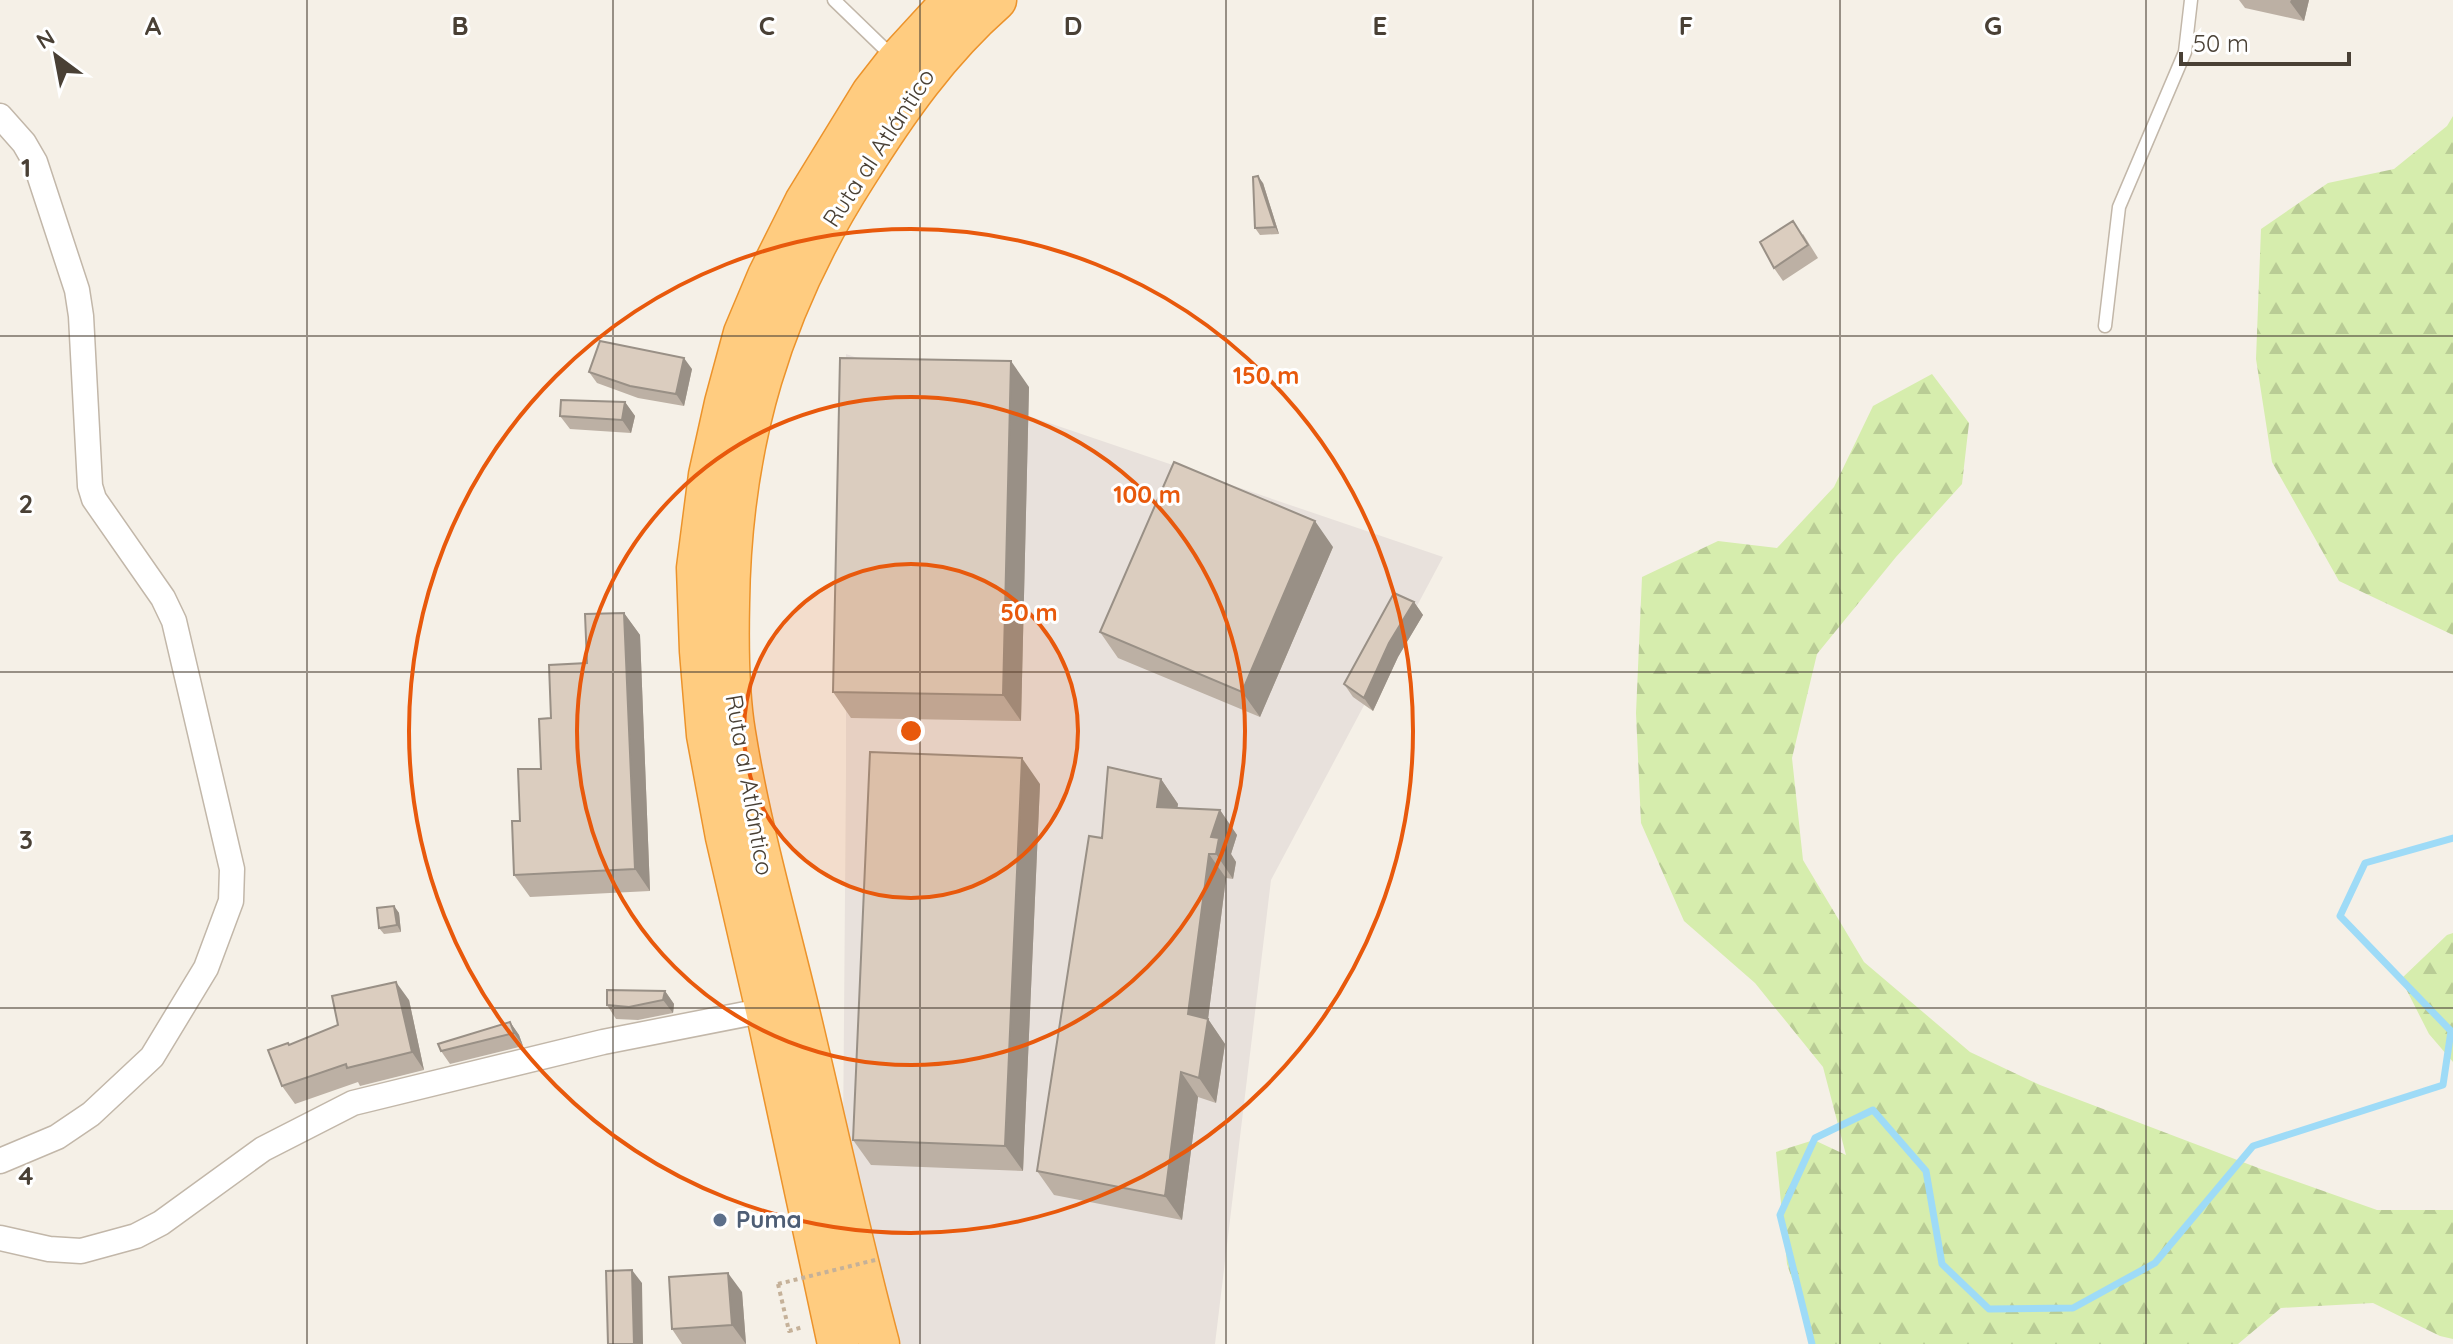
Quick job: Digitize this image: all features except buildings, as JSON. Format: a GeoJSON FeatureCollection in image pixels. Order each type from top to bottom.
{"type":"FeatureCollection","features":[{"type":"Feature","properties":{"kind":"highway","name":"Ruta al Atlántico"},"geometry":{"type":"LineString","coordinates":[[836,1332],[726,837],[705,721],[697,568],[709,475],[744,333],[768,276],[805,202],[872,93],[953,0]]}},
{"type":"Feature","properties":{"kind":"highway","name":"Ruta al Atlántico"},"geometry":{"type":"LineString","coordinates":[[879,1344],[754,832],[734,730],[728,646],[729,570],[737,482],[752,411],[772,345],[795,286],[832,213],[899,109],[930,68],[996,0]]}},
{"type":"Feature","properties":{"kind":"highway"},"geometry":{"type":"LineString","coordinates":[[836,1332],[832,1313],[842,1302],[853,1300],[862,1308],[870,1344]]}},
{"type":"Feature","properties":{"kind":"street"},"geometry":{"type":"LineString","coordinates":[[0,116],[24,143],[35,162],[77,290],[90,486],[94,499],[163,598],[174,621],[232,869],[231,901],[206,968],[152,1057],[91,1114],[57,1137],[0,1161]]}},
{"type":"Feature","properties":{"kind":"street"},"geometry":{"type":"LineString","coordinates":[[0,1238],[49,1249],[81,1251],[136,1236],[161,1223],[263,1149],[353,1103],[603,1042],[766,1010]]}},
{"type":"Feature","properties":{"kind":"lane"},"geometry":{"type":"LineString","coordinates":[[834,0],[897,61]]}},
{"type":"Feature","properties":{"kind":"lane"},"geometry":{"type":"LineString","coordinates":[[2105,326],[2119,207],[2185,52],[2191,0]]}},
{"type":"Feature","properties":{"kind":"path"},"geometry":{"type":"LineString","coordinates":[[789,1331],[778,1284],[879,1259]]}},
{"type":"Feature","properties":{"kind":"shaded area"},"geometry":{"type":"Polygon","coordinates":[[[846,354],[1443,557],[1271,880],[1215,1344],[894,1344],[843,1142],[846,354]]]}},
{"type":"Feature","properties":{"kind":"green space"},"geometry":{"type":"Polygon","coordinates":[[[2453,116],[2453,635],[2339,581],[2272,462],[2256,359],[2261,229],[2328,183],[2394,169],[2447,126],[2453,116]]]}},
{"type":"Feature","properties":{"kind":"green space"},"geometry":{"type":"Polygon","coordinates":[[[1932,374],[1969,423],[1962,484],[1896,557],[1817,654],[1792,758],[1803,860],[1864,962],[1970,1052],[2040,1085],[2377,1210],[2453,1210],[2453,1339],[2440,1336],[2373,1303],[2281,1308],[2238,1344],[1814,1344],[1787,1264],[1776,1152],[1814,1140],[1846,1155],[1823,1067],[1755,983],[1684,921],[1641,823],[1636,713],[1642,577],[1718,541],[1777,548],[1834,487],[1873,406],[1932,374]]]}},
{"type":"Feature","properties":{"kind":"green space"},"geometry":{"type":"Polygon","coordinates":[[[2453,933],[2453,1062],[2429,1034],[2401,979],[2447,935],[2453,933]]]}},
{"type":"Feature","properties":{"kind":"waterway"},"geometry":{"type":"LineString","coordinates":[[1812,1344],[1780,1215],[1815,1138],[1873,1110],[1926,1171],[1942,1264],[1989,1309],[2073,1308],[2155,1263],[2253,1146],[2443,1085],[2451,1031],[2340,916],[2365,863],[2453,838]]}},
{"type":"Feature","properties":{"kind":"place","name":"Puma"},"geometry":{"type":"Point","coordinates":[720,1220]}}]}
